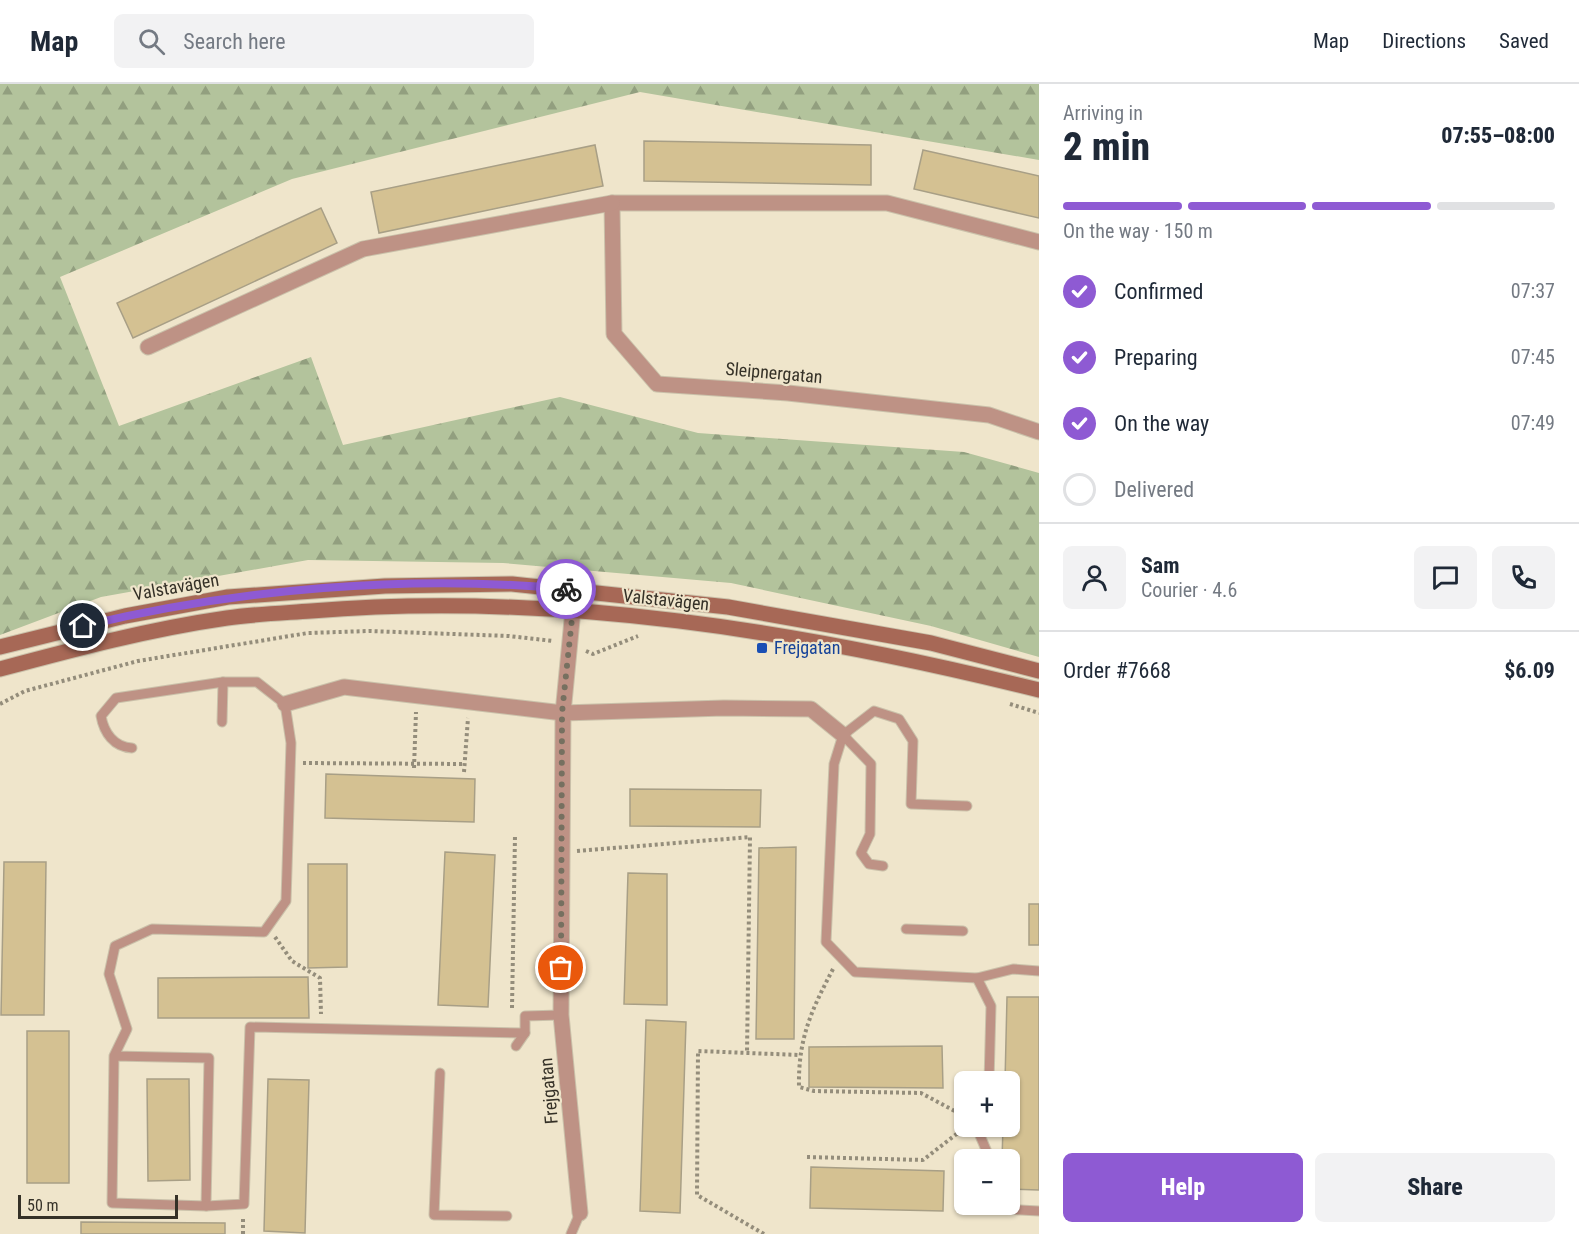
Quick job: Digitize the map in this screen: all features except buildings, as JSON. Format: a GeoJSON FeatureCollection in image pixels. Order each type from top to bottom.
{"type":"FeatureCollection","features":[{"type":"Feature","properties":{"kind":"street"},"geometry":{"type":"LineString","coordinates":[[148,347],[363,249],[612,203],[887,203],[1039,242]]}},
{"type":"Feature","properties":{"kind":"street","name":"Sleipnergatan"},"geometry":{"type":"LineString","coordinates":[[612,203],[614,334],[657,384],[788,393],[989,415],[1039,432]]}},
{"type":"Feature","properties":{"kind":"street","name":"Valstavägen"},"geometry":{"type":"LineString","coordinates":[[0,647],[125,616],[228,597],[385,586],[512,584],[728,607],[931,643],[1039,671]]}},
{"type":"Feature","properties":{"kind":"street","name":"Frejgatan"},"geometry":{"type":"LineString","coordinates":[[575,590],[562,713],[561,1015],[580,1213]]}},
{"type":"Feature","properties":{"kind":"street","name":"Valstavägen"},"geometry":{"type":"LineString","coordinates":[[0,669],[126,635],[229,617],[384,605],[573,610],[722,625],[924,662],[1039,690]]}},
{"type":"Feature","properties":{"kind":"street"},"geometry":{"type":"LineString","coordinates":[[285,704],[344,687],[562,713],[724,708],[811,709],[843,735]]}},
{"type":"Feature","properties":{"kind":"lane"},"geometry":{"type":"LineString","coordinates":[[222,722],[223,682]]}},
{"type":"Feature","properties":{"kind":"lane"},"geometry":{"type":"LineString","coordinates":[[132,748],[123,748],[113,741],[103,728],[101,716],[116,698],[223,682],[257,682],[285,704],[291,743],[286,901],[264,932],[152,929],[115,946],[109,974],[127,1029],[114,1056],[112,1203],[206,1206],[244,1204],[250,1027],[525,1033]]}},
{"type":"Feature","properties":{"kind":"lane"},"geometry":{"type":"LineString","coordinates":[[967,806],[911,804],[913,741],[899,719],[874,711],[843,735],[834,764],[826,942],[855,972],[977,978],[1013,969],[1039,970]]}},
{"type":"Feature","properties":{"kind":"lane"},"geometry":{"type":"LineString","coordinates":[[843,735],[871,764],[870,834],[861,853],[869,864],[883,866]]}},
{"type":"Feature","properties":{"kind":"lane"},"geometry":{"type":"LineString","coordinates":[[906,929],[963,931]]}},
{"type":"Feature","properties":{"kind":"lane"},"geometry":{"type":"LineString","coordinates":[[977,978],[991,1006],[989,1071]]}},
{"type":"Feature","properties":{"kind":"lane"},"geometry":{"type":"LineString","coordinates":[[516,1046],[525,1033],[525,1016],[561,1015]]}},
{"type":"Feature","properties":{"kind":"lane"},"geometry":{"type":"LineString","coordinates":[[114,1056],[209,1058],[206,1206]]}},
{"type":"Feature","properties":{"kind":"lane"},"geometry":{"type":"LineString","coordinates":[[440,1073],[434,1215],[507,1216]]}},
{"type":"Feature","properties":{"kind":"lane"},"geometry":{"type":"LineString","coordinates":[[1020,1210],[1039,1211]]}},
{"type":"Feature","properties":{"kind":"lane"},"geometry":{"type":"LineString","coordinates":[[571,1234],[580,1213]]}},
{"type":"Feature","properties":{"kind":"path"},"geometry":{"type":"LineString","coordinates":[[0,705],[25,691],[138,661],[308,633],[369,631],[508,636],[569,643],[593,654],[637,636],[648,637]]}},
{"type":"Feature","properties":{"kind":"path"},"geometry":{"type":"LineString","coordinates":[[414,766],[416,696]]}},
{"type":"Feature","properties":{"kind":"path"},"geometry":{"type":"LineString","coordinates":[[464,772],[469,703]]}},
{"type":"Feature","properties":{"kind":"path"},"geometry":{"type":"LineString","coordinates":[[1006,703],[1039,713]]}},
{"type":"Feature","properties":{"kind":"path"},"geometry":{"type":"LineString","coordinates":[[290,763],[465,765]]}},
{"type":"Feature","properties":{"kind":"path"},"geometry":{"type":"LineString","coordinates":[[512,1033],[515,836]]}},
{"type":"Feature","properties":{"kind":"path"},"geometry":{"type":"LineString","coordinates":[[562,852],[750,837],[747,1053]]}},
{"type":"Feature","properties":{"kind":"path"},"geometry":{"type":"LineString","coordinates":[[268,927],[292,961],[320,978],[321,1029]]}},
{"type":"Feature","properties":{"kind":"path"},"geometry":{"type":"LineString","coordinates":[[840,956],[814,1005],[799,1055],[799,1087],[814,1091],[921,1093],[954,1111]]}},
{"type":"Feature","properties":{"kind":"path"},"geometry":{"type":"LineString","coordinates":[[765,1234],[697,1195],[698,1051],[799,1055]]}},
{"type":"Feature","properties":{"kind":"path"},"geometry":{"type":"LineString","coordinates":[[807,1157],[923,1160],[954,1135]]}},
{"type":"Feature","properties":{"kind":"green space"},"geometry":{"type":"Polygon","coordinates":[[[0,84],[1039,84],[1039,160],[640,92],[292,179],[60,277],[119,426],[311,357],[343,445],[560,397],[698,433],[964,452],[1039,473],[1039,657],[931,626],[731,583],[503,563],[308,560],[101,597],[0,635],[0,84]]]}},
{"type":"Feature","properties":{"kind":"way so far"},"geometry":{"type":"LineString","coordinates":[[561,968],[562,713],[575,590],[566,589]]}},
{"type":"Feature","properties":{"kind":"place","name":"Frejgatan"},"geometry":{"type":"Point","coordinates":[762,648]}},
{"type":"Feature","properties":{"kind":"route"},"geometry":{"type":"LineString","coordinates":[[83,626],[228,597],[385,586],[512,584],[566,589]]}}]}
